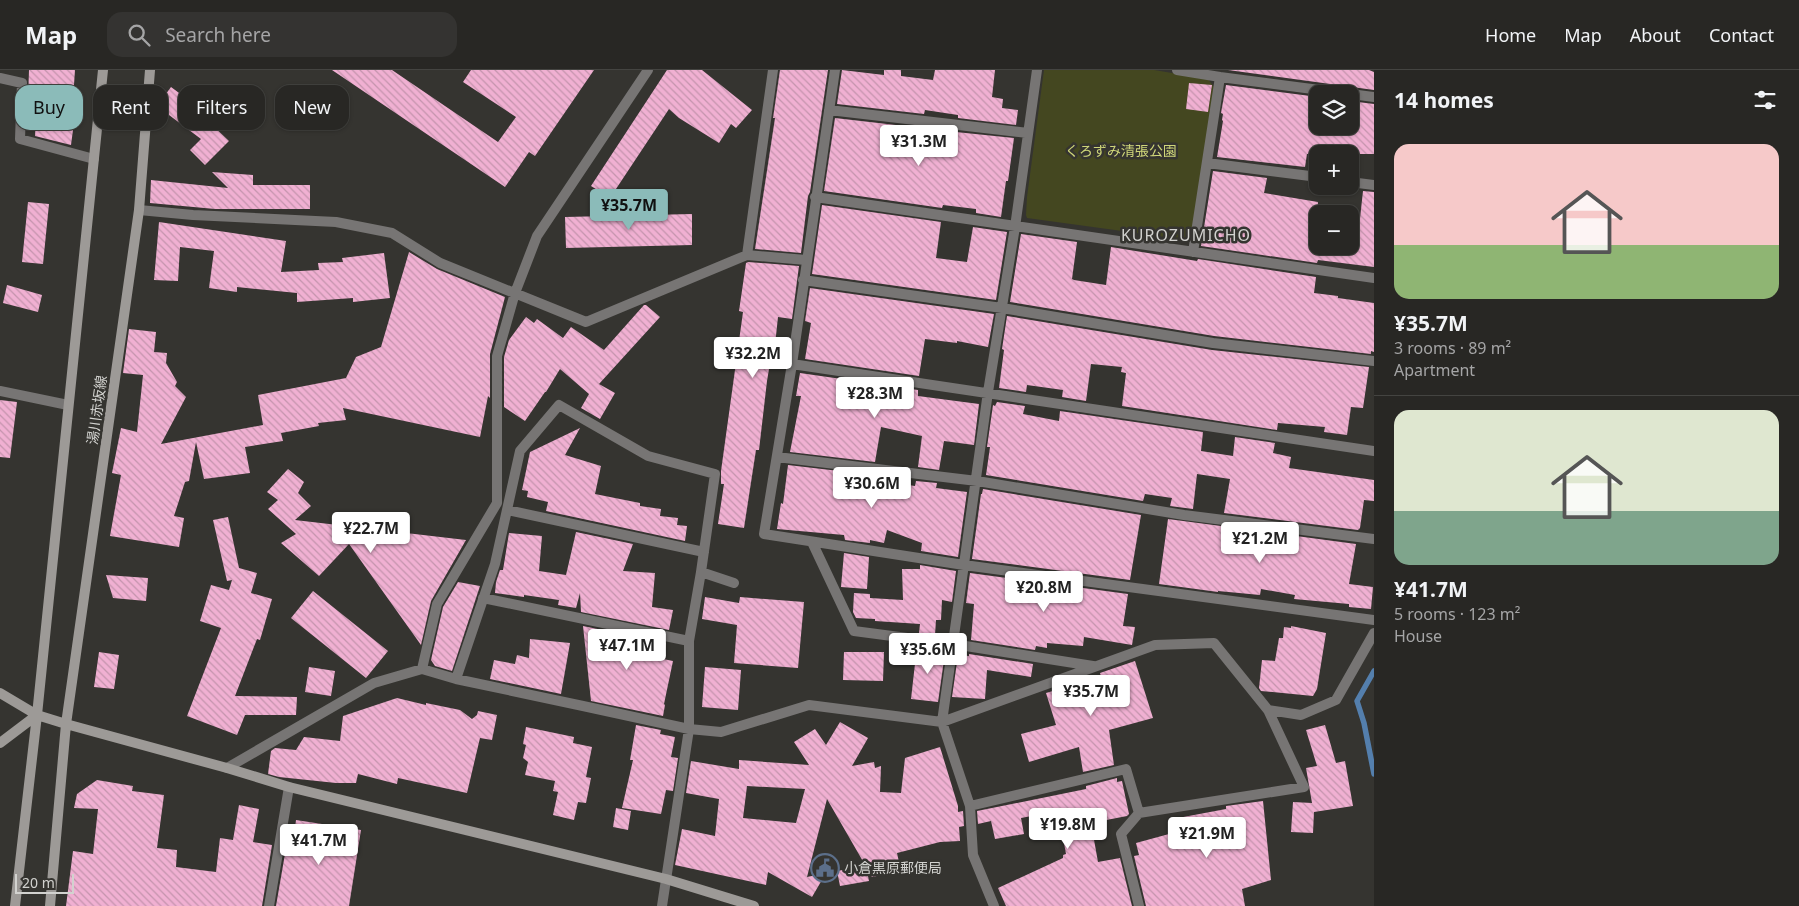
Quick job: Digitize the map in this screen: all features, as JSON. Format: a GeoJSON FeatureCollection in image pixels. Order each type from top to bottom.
{"type":"FeatureCollection","features":[{"type":"Feature","properties":{"kind":"main road","name":"湯川赤坂線"},"geometry":{"type":"LineString","coordinates":[[15,906],[38,715],[103,70]]}},
{"type":"Feature","properties":{"kind":"main road","name":"湯川赤坂線"},"geometry":{"type":"LineString","coordinates":[[50,906],[66,724],[139,210],[150,70]]}},
{"type":"Feature","properties":{"kind":"main road"},"geometry":{"type":"LineString","coordinates":[[0,694],[38,715],[289,787],[666,879],[754,906]]}},
{"type":"Feature","properties":{"kind":"main road"},"geometry":{"type":"LineString","coordinates":[[0,742],[38,715]]}},
{"type":"Feature","properties":{"kind":"street"},"geometry":{"type":"LineString","coordinates":[[422,669],[437,604],[497,503],[497,356],[515,293],[537,236],[648,70]]}},
{"type":"Feature","properties":{"kind":"street"},"geometry":{"type":"LineString","coordinates":[[747,255],[773,70]]}},
{"type":"Feature","properties":{"kind":"street"},"geometry":{"type":"LineString","coordinates":[[835,70],[792,364],[764,534],[964,565],[1374,620]]}},
{"type":"Feature","properties":{"kind":"street"},"geometry":{"type":"LineString","coordinates":[[994,906],[973,855],[970,806],[942,722],[988,392],[1015,227],[1037,70]]}},
{"type":"Feature","properties":{"kind":"street"},"geometry":{"type":"LineString","coordinates":[[1177,70],[1374,97]]}},
{"type":"Feature","properties":{"kind":"street"},"geometry":{"type":"LineString","coordinates":[[1193,252],[1220,77]]}},
{"type":"Feature","properties":{"kind":"street"},"geometry":{"type":"LineString","coordinates":[[0,78],[22,83],[20,139],[94,159]]}},
{"type":"Feature","properties":{"kind":"street"},"geometry":{"type":"LineString","coordinates":[[829,110],[1028,133]]}},
{"type":"Feature","properties":{"kind":"street"},"geometry":{"type":"LineString","coordinates":[[1207,163],[1309,176]]}},
{"type":"Feature","properties":{"kind":"street"},"geometry":{"type":"LineString","coordinates":[[1359,183],[1374,185]]}},
{"type":"Feature","properties":{"kind":"street"},"geometry":{"type":"LineString","coordinates":[[816,197],[1374,278]]}},
{"type":"Feature","properties":{"kind":"street"},"geometry":{"type":"LineString","coordinates":[[139,210],[193,216],[336,222],[392,233],[440,263],[586,322],[747,255],[806,260]]}},
{"type":"Feature","properties":{"kind":"street"},"geometry":{"type":"LineString","coordinates":[[803,280],[1002,308],[1213,342],[1374,361]]}},
{"type":"Feature","properties":{"kind":"street"},"geometry":{"type":"LineString","coordinates":[[792,364],[1374,451]]}},
{"type":"Feature","properties":{"kind":"street"},"geometry":{"type":"LineString","coordinates":[[0,391],[68,405]]}},
{"type":"Feature","properties":{"kind":"street"},"geometry":{"type":"LineString","coordinates":[[456,679],[495,564],[520,451],[559,405],[648,456],[715,474],[689,642],[689,728],[662,906]]}},
{"type":"Feature","properties":{"kind":"street"},"geometry":{"type":"LineString","coordinates":[[777,457],[977,481],[1184,515],[1374,539]]}},
{"type":"Feature","properties":{"kind":"street"},"geometry":{"type":"LineString","coordinates":[[507,510],[704,552]]}},
{"type":"Feature","properties":{"kind":"street"},"geometry":{"type":"LineString","coordinates":[[812,542],[854,631],[1094,666]]}},
{"type":"Feature","properties":{"kind":"street"},"geometry":{"type":"LineString","coordinates":[[701,572],[734,583]]}},
{"type":"Feature","properties":{"kind":"street"},"geometry":{"type":"LineString","coordinates":[[483,598],[689,642]]}},
{"type":"Feature","properties":{"kind":"street"},"geometry":{"type":"LineString","coordinates":[[1268,710],[1301,715],[1336,700],[1374,633]]}},
{"type":"Feature","properties":{"kind":"street"},"geometry":{"type":"LineString","coordinates":[[227,768],[374,683],[422,669],[456,679],[689,728],[720,732],[809,705],[942,722],[1155,645],[1214,643],[1268,710],[1304,787],[1139,813],[1121,834],[1139,906]]}},
{"type":"Feature","properties":{"kind":"street"},"geometry":{"type":"LineString","coordinates":[[970,806],[1126,769],[1139,813]]}},
{"type":"Feature","properties":{"kind":"street"},"geometry":{"type":"LineString","coordinates":[[269,906],[289,787]]}},
{"type":"Feature","properties":{"kind":"green space","name":"くろずみ清張公園"},"geometry":{"type":"Polygon","coordinates":[[[1044,70],[1154,70],[1208,79],[1214,87],[1192,236],[1188,240],[1027,218],[1027,197],[1044,70]]]}},
{"type":"Feature","properties":{"kind":"building"},"geometry":{"type":"Polygon","coordinates":[[[29,70],[75,70],[74,85],[28,85],[29,70]]]}},
{"type":"Feature","properties":{"kind":"building"},"geometry":{"type":"Polygon","coordinates":[[[332,70],[392,70],[498,142],[516,117],[463,82],[471,70],[594,70],[535,156],[529,152],[505,187],[332,70]]]}},
{"type":"Feature","properties":{"kind":"building"},"geometry":{"type":"Polygon","coordinates":[[[667,70],[702,70],[752,110],[736,128],[731,124],[719,143],[679,118],[669,109],[610,198],[591,186],[667,70]]]}},
{"type":"Feature","properties":{"kind":"building"},"geometry":{"type":"Polygon","coordinates":[[[780,70],[828,70],[801,253],[755,249],[775,118],[773,118],[780,70]]]}},
{"type":"Feature","properties":{"kind":"building"},"geometry":{"type":"Polygon","coordinates":[[[842,70],[884,75],[884,70],[901,70],[901,76],[933,80],[935,70],[995,70],[992,97],[1003,99],[1002,108],[1018,110],[1016,125],[958,118],[958,115],[925,110],[924,114],[837,104],[842,70]]]}},
{"type":"Feature","properties":{"kind":"building"},"geometry":{"type":"Polygon","coordinates":[[[1228,70],[1369,70],[1374,72],[1374,90],[1359,88],[1359,85],[1338,85],[1228,70]]]}},
{"type":"Feature","properties":{"kind":"building"},"geometry":{"type":"Polygon","coordinates":[[[1189,83],[1212,85],[1208,112],[1186,109],[1189,83]]]}},
{"type":"Feature","properties":{"kind":"building"},"geometry":{"type":"Polygon","coordinates":[[[1226,85],[1309,96],[1309,135],[1359,135],[1359,102],[1374,104],[1374,154],[1359,154],[1359,145],[1309,145],[1309,154],[1307,154],[1305,167],[1217,157],[1223,121],[1223,114],[1221,113],[1226,85]]]}},
{"type":"Feature","properties":{"kind":"building"},"geometry":{"type":"Polygon","coordinates":[[[171,87],[178,92],[178,122],[168,114],[168,91],[171,87]]]}},
{"type":"Feature","properties":{"kind":"building"},"geometry":{"type":"Polygon","coordinates":[[[835,118],[922,128],[920,140],[954,146],[956,132],[1014,138],[1001,217],[976,213],[976,209],[943,205],[942,208],[824,191],[835,118]]]}},
{"type":"Feature","properties":{"kind":"building"},"geometry":{"type":"Polygon","coordinates":[[[35,130],[73,130],[71,145],[35,136],[35,130]]]}},
{"type":"Feature","properties":{"kind":"building"},"geometry":{"type":"Polygon","coordinates":[[[189,130],[217,130],[229,141],[205,165],[190,150],[201,139],[189,130]]]}},
{"type":"Feature","properties":{"kind":"building"},"geometry":{"type":"Polygon","coordinates":[[[1213,171],[1267,178],[1264,193],[1318,202],[1318,205],[1309,205],[1309,255],[1359,255],[1359,228],[1363,191],[1374,192],[1374,267],[1318,260],[1317,263],[1201,246],[1213,171]]]}},
{"type":"Feature","properties":{"kind":"building"},"geometry":{"type":"Polygon","coordinates":[[[212,172],[253,175],[253,185],[310,185],[310,209],[215,209],[150,203],[151,180],[228,188],[212,172]]]}},
{"type":"Feature","properties":{"kind":"building"},"geometry":{"type":"Polygon","coordinates":[[[28,202],[49,204],[43,264],[22,262],[28,202]]]}},
{"type":"Feature","properties":{"kind":"building"},"geometry":{"type":"Polygon","coordinates":[[[822,205],[941,222],[936,258],[967,262],[973,227],[1007,232],[996,300],[812,274],[822,205]]]}},
{"type":"Feature","properties":{"kind":"building"},"geometry":{"type":"Polygon","coordinates":[[[692,214],[692,245],[566,248],[565,217],[692,214]]]}},
{"type":"Feature","properties":{"kind":"building"},"geometry":{"type":"Polygon","coordinates":[[[159,222],[286,241],[281,272],[319,270],[318,263],[343,262],[342,258],[384,253],[390,298],[353,302],[353,298],[297,302],[297,293],[237,287],[237,292],[209,288],[214,251],[180,247],[178,281],[154,280],[159,222]]]}},
{"type":"Feature","properties":{"kind":"building"},"geometry":{"type":"Polygon","coordinates":[[[1021,234],[1077,242],[1072,279],[1106,285],[1111,247],[1316,277],[1314,293],[1374,303],[1374,352],[1371,351],[1371,354],[1214,336],[1010,302],[1021,234]]]}},
{"type":"Feature","properties":{"kind":"building"},"geometry":{"type":"Polygon","coordinates":[[[409,252],[437,269],[505,297],[490,354],[490,398],[488,396],[480,437],[343,408],[346,420],[318,423],[319,426],[281,433],[283,441],[245,447],[250,473],[204,479],[196,442],[189,481],[185,482],[174,516],[184,518],[179,547],[110,536],[121,475],[112,473],[121,428],[137,432],[143,375],[123,373],[129,329],[156,332],[154,352],[167,353],[166,363],[177,382],[175,386],[186,397],[161,444],[263,425],[258,395],[346,378],[356,357],[381,347],[409,252]]]}},
{"type":"Feature","properties":{"kind":"building"},"geometry":{"type":"Polygon","coordinates":[[[746,263],[799,266],[792,319],[778,317],[775,345],[773,345],[767,381],[759,450],[756,450],[744,528],[718,524],[724,484],[721,484],[721,471],[743,312],[739,311],[746,263]]]}},
{"type":"Feature","properties":{"kind":"building"},"geometry":{"type":"Polygon","coordinates":[[[7,285],[42,295],[38,312],[3,303],[7,285]]]}},
{"type":"Feature","properties":{"kind":"building"},"geometry":{"type":"Polygon","coordinates":[[[810,288],[994,314],[988,347],[957,341],[957,343],[925,339],[919,376],[805,359],[811,323],[805,321],[810,288]]]}},
{"type":"Feature","properties":{"kind":"building"},"geometry":{"type":"Polygon","coordinates":[[[644,305],[660,317],[599,384],[615,393],[600,419],[581,408],[589,394],[560,369],[525,421],[504,407],[504,357],[509,340],[526,317],[534,323],[537,319],[563,338],[571,327],[604,350],[644,305]]]}},
{"type":"Feature","properties":{"kind":"building"},"geometry":{"type":"Polygon","coordinates":[[[1007,316],[1212,350],[1369,367],[1363,408],[1351,407],[1347,435],[1324,432],[1325,427],[1278,423],[1277,430],[1122,406],[1126,373],[1121,372],[1122,367],[1091,364],[1086,401],[1062,397],[1063,390],[1027,385],[1026,392],[999,388],[1007,316]]]}},
{"type":"Feature","properties":{"kind":"building"},"geometry":{"type":"Polygon","coordinates":[[[800,373],[918,390],[918,396],[979,404],[974,445],[944,441],[939,470],[918,467],[922,436],[881,427],[875,462],[790,452],[801,396],[796,396],[800,373]]]}},
{"type":"Feature","properties":{"kind":"building"},"geometry":{"type":"Polygon","coordinates":[[[0,400],[17,402],[10,458],[0,457],[0,400]]]}},
{"type":"Feature","properties":{"kind":"building"},"geometry":{"type":"Polygon","coordinates":[[[997,402],[1025,406],[1023,414],[1059,421],[1060,411],[1203,432],[1201,451],[1233,456],[1235,437],[1275,443],[1273,453],[1291,457],[1289,468],[1374,480],[1374,501],[1364,500],[1360,528],[1358,530],[1224,513],[1230,479],[1197,474],[1193,509],[1170,506],[1172,498],[1145,494],[1143,501],[986,475],[990,447],[987,447],[993,405],[995,406],[997,402]]]}},
{"type":"Feature","properties":{"kind":"building"},"geometry":{"type":"Polygon","coordinates":[[[580,428],[565,455],[601,466],[595,494],[640,503],[640,506],[661,509],[660,516],[678,518],[677,525],[687,526],[685,541],[546,511],[548,502],[527,497],[528,491],[522,490],[530,452],[580,428]]]}},
{"type":"Feature","properties":{"kind":"building"},"geometry":{"type":"Polygon","coordinates":[[[788,465],[873,475],[873,480],[915,486],[916,481],[937,483],[936,488],[967,492],[958,557],[921,551],[922,543],[887,530],[884,543],[870,540],[870,543],[845,540],[844,535],[777,529],[781,503],[783,504],[788,465]]]}},
{"type":"Feature","properties":{"kind":"building"},"geometry":{"type":"Polygon","coordinates":[[[288,469],[304,482],[298,493],[311,506],[295,520],[466,540],[431,601],[421,645],[349,544],[319,576],[281,543],[296,534],[268,509],[278,500],[267,492],[288,469]]]}},
{"type":"Feature","properties":{"kind":"building"},"geometry":{"type":"Polygon","coordinates":[[[983,489],[1141,515],[1130,580],[972,559],[983,489]]]}},
{"type":"Feature","properties":{"kind":"building"},"geometry":{"type":"Polygon","coordinates":[[[228,517],[239,568],[257,573],[251,593],[272,599],[260,640],[257,639],[235,696],[297,697],[296,715],[245,715],[237,735],[187,716],[221,628],[200,621],[211,585],[229,590],[232,580],[227,581],[213,520],[228,517]]]}},
{"type":"Feature","properties":{"kind":"building"},"geometry":{"type":"Polygon","coordinates":[[[1168,519],[1356,544],[1349,584],[1373,587],[1371,609],[1349,607],[1349,604],[1294,599],[1295,595],[1261,589],[1260,595],[1218,592],[1159,584],[1168,519]]]}},
{"type":"Feature","properties":{"kind":"building"},"geometry":{"type":"Polygon","coordinates":[[[576,532],[633,544],[623,571],[655,573],[652,607],[673,610],[669,630],[581,612],[580,593],[576,608],[558,605],[559,600],[495,593],[500,570],[503,570],[509,533],[542,536],[539,571],[566,575],[576,532]]]}},
{"type":"Feature","properties":{"kind":"building"},"geometry":{"type":"Polygon","coordinates":[[[844,553],[869,557],[867,589],[841,587],[844,553]]]}},
{"type":"Feature","properties":{"kind":"building"},"geometry":{"type":"Polygon","coordinates":[[[920,565],[956,571],[952,602],[942,600],[941,620],[936,620],[935,635],[919,633],[920,624],[856,618],[853,612],[854,593],[870,594],[870,598],[903,600],[902,569],[920,569],[920,565]]]}},
{"type":"Feature","properties":{"kind":"building"},"geometry":{"type":"Polygon","coordinates":[[[970,573],[1128,594],[1123,626],[1135,627],[1132,645],[1084,637],[1083,646],[1047,643],[1047,648],[1036,646],[1035,650],[971,640],[974,604],[966,603],[970,573]]]}},
{"type":"Feature","properties":{"kind":"building"},"geometry":{"type":"Polygon","coordinates":[[[106,575],[148,578],[146,601],[113,598],[106,575]]]}},
{"type":"Feature","properties":{"kind":"building"},"geometry":{"type":"Polygon","coordinates":[[[458,582],[480,586],[452,671],[435,666],[431,660],[443,607],[458,582]]]}},
{"type":"Feature","properties":{"kind":"building"},"geometry":{"type":"Polygon","coordinates":[[[313,591],[388,651],[366,678],[291,618],[313,591]]]}},
{"type":"Feature","properties":{"kind":"building"},"geometry":{"type":"Polygon","coordinates":[[[705,597],[739,603],[740,597],[804,602],[798,668],[734,663],[737,625],[702,619],[705,597]]]}},
{"type":"Feature","properties":{"kind":"building"},"geometry":{"type":"Polygon","coordinates":[[[583,626],[666,643],[663,659],[673,661],[663,716],[591,701],[583,626]]]}},
{"type":"Feature","properties":{"kind":"building"},"geometry":{"type":"Polygon","coordinates":[[[1291,626],[1326,633],[1317,689],[1313,696],[1261,691],[1259,688],[1262,660],[1275,661],[1279,638],[1283,638],[1284,627],[1291,628],[1291,626]]]}},
{"type":"Feature","properties":{"kind":"building"},"geometry":{"type":"Polygon","coordinates":[[[530,639],[570,643],[561,694],[490,679],[494,660],[515,664],[517,655],[529,658],[530,639]]]}},
{"type":"Feature","properties":{"kind":"building"},"geometry":{"type":"Polygon","coordinates":[[[917,646],[934,648],[933,652],[945,653],[938,702],[911,699],[917,646]]]}},
{"type":"Feature","properties":{"kind":"building"},"geometry":{"type":"Polygon","coordinates":[[[99,652],[119,655],[114,689],[94,687],[99,652]]]}},
{"type":"Feature","properties":{"kind":"building"},"geometry":{"type":"Polygon","coordinates":[[[844,652],[884,652],[883,681],[843,680],[844,652]]]}},
{"type":"Feature","properties":{"kind":"building"},"geometry":{"type":"Polygon","coordinates":[[[969,654],[1033,664],[1031,677],[987,670],[985,699],[952,697],[958,655],[969,656],[969,654]]]}},
{"type":"Feature","properties":{"kind":"building"},"geometry":{"type":"Polygon","coordinates":[[[1135,661],[1153,718],[1109,730],[1114,765],[1083,772],[1079,747],[1029,762],[1021,734],[1056,725],[1046,693],[1101,677],[1100,673],[1135,661]]]}},
{"type":"Feature","properties":{"kind":"building"},"geometry":{"type":"Polygon","coordinates":[[[309,667],[335,671],[331,696],[305,692],[309,667]]]}},
{"type":"Feature","properties":{"kind":"building"},"geometry":{"type":"Polygon","coordinates":[[[705,667],[741,670],[738,710],[702,707],[705,667]]]}},
{"type":"Feature","properties":{"kind":"building"},"geometry":{"type":"Polygon","coordinates":[[[397,698],[460,710],[472,719],[477,715],[478,711],[497,715],[492,740],[480,738],[467,793],[398,778],[397,784],[358,774],[356,783],[336,783],[279,777],[268,774],[271,751],[275,748],[296,750],[304,737],[340,741],[343,716],[397,698]]]}},
{"type":"Feature","properties":{"kind":"building"},"geometry":{"type":"Polygon","coordinates":[[[840,722],[868,738],[852,766],[874,762],[875,768],[881,766],[880,792],[901,793],[905,758],[940,747],[958,806],[958,812],[963,811],[964,826],[959,827],[960,841],[940,842],[897,853],[901,871],[872,877],[827,799],[807,877],[826,873],[812,897],[768,872],[766,885],[675,865],[682,829],[715,836],[719,799],[686,793],[691,761],[739,769],[739,760],[809,765],[794,742],[815,729],[826,745],[840,722]],[[747,786],[743,818],[796,823],[805,789],[747,786]]]}},
{"type":"Feature","properties":{"kind":"building"},"geometry":{"type":"Polygon","coordinates":[[[636,725],[661,730],[660,734],[675,737],[671,757],[678,758],[673,791],[666,790],[661,814],[622,808],[633,760],[630,760],[636,725]]]}},
{"type":"Feature","properties":{"kind":"building"},"geometry":{"type":"Polygon","coordinates":[[[1325,725],[1336,763],[1345,761],[1353,806],[1314,812],[1313,833],[1291,832],[1293,802],[1312,803],[1306,768],[1317,766],[1306,730],[1325,725]]]}},
{"type":"Feature","properties":{"kind":"building"},"geometry":{"type":"Polygon","coordinates":[[[526,727],[574,737],[573,743],[592,747],[586,777],[591,778],[586,803],[578,802],[574,820],[553,815],[558,792],[553,791],[555,781],[525,775],[528,762],[523,758],[526,745],[523,744],[526,727]]]}},
{"type":"Feature","properties":{"kind":"building"},"geometry":{"type":"Polygon","coordinates":[[[1117,778],[1117,782],[1122,781],[1129,814],[1091,823],[1098,862],[1120,858],[1132,906],[1006,906],[998,888],[1063,858],[1063,855],[1066,854],[1058,811],[1021,818],[1024,834],[995,839],[991,821],[978,824],[977,811],[1086,789],[1086,786],[1117,778]]]}},
{"type":"Feature","properties":{"kind":"building"},"geometry":{"type":"Polygon","coordinates":[[[97,780],[133,786],[132,791],[164,795],[157,848],[177,850],[176,867],[216,872],[220,838],[233,840],[239,805],[259,809],[253,842],[272,845],[262,906],[66,906],[73,851],[93,854],[98,809],[74,808],[77,794],[97,780]]]}},
{"type":"Feature","properties":{"kind":"building"},"geometry":{"type":"Polygon","coordinates":[[[1263,801],[1271,880],[1242,889],[1245,906],[1146,906],[1134,856],[1139,855],[1136,843],[1180,831],[1178,818],[1226,809],[1226,806],[1263,801]]]}},
{"type":"Feature","properties":{"kind":"building"},"geometry":{"type":"Polygon","coordinates":[[[616,808],[631,811],[628,830],[613,827],[616,808]]]}},
{"type":"Feature","properties":{"kind":"building"},"geometry":{"type":"Polygon","coordinates":[[[296,820],[361,830],[349,906],[276,906],[286,848],[292,849],[296,820]]]}},
{"type":"Feature","properties":{"kind":"building"},"geometry":{"type":"Polygon","coordinates":[[[866,866],[869,881],[840,886],[837,871],[866,866]]]}},
{"type":"Feature","properties":{"kind":"waterway"},"geometry":{"type":"LineString","coordinates":[[1374,671],[1357,701],[1364,723],[1374,774]]}},
{"type":"Feature","properties":{"kind":"place","name":"小倉黒原郵便局"},"geometry":{"type":"Point","coordinates":[825,868]}},
{"type":"Feature","properties":{"kind":"district","name":"KUROZUMICHO"},"geometry":{"type":"Point","coordinates":[1186,235]}}]}
